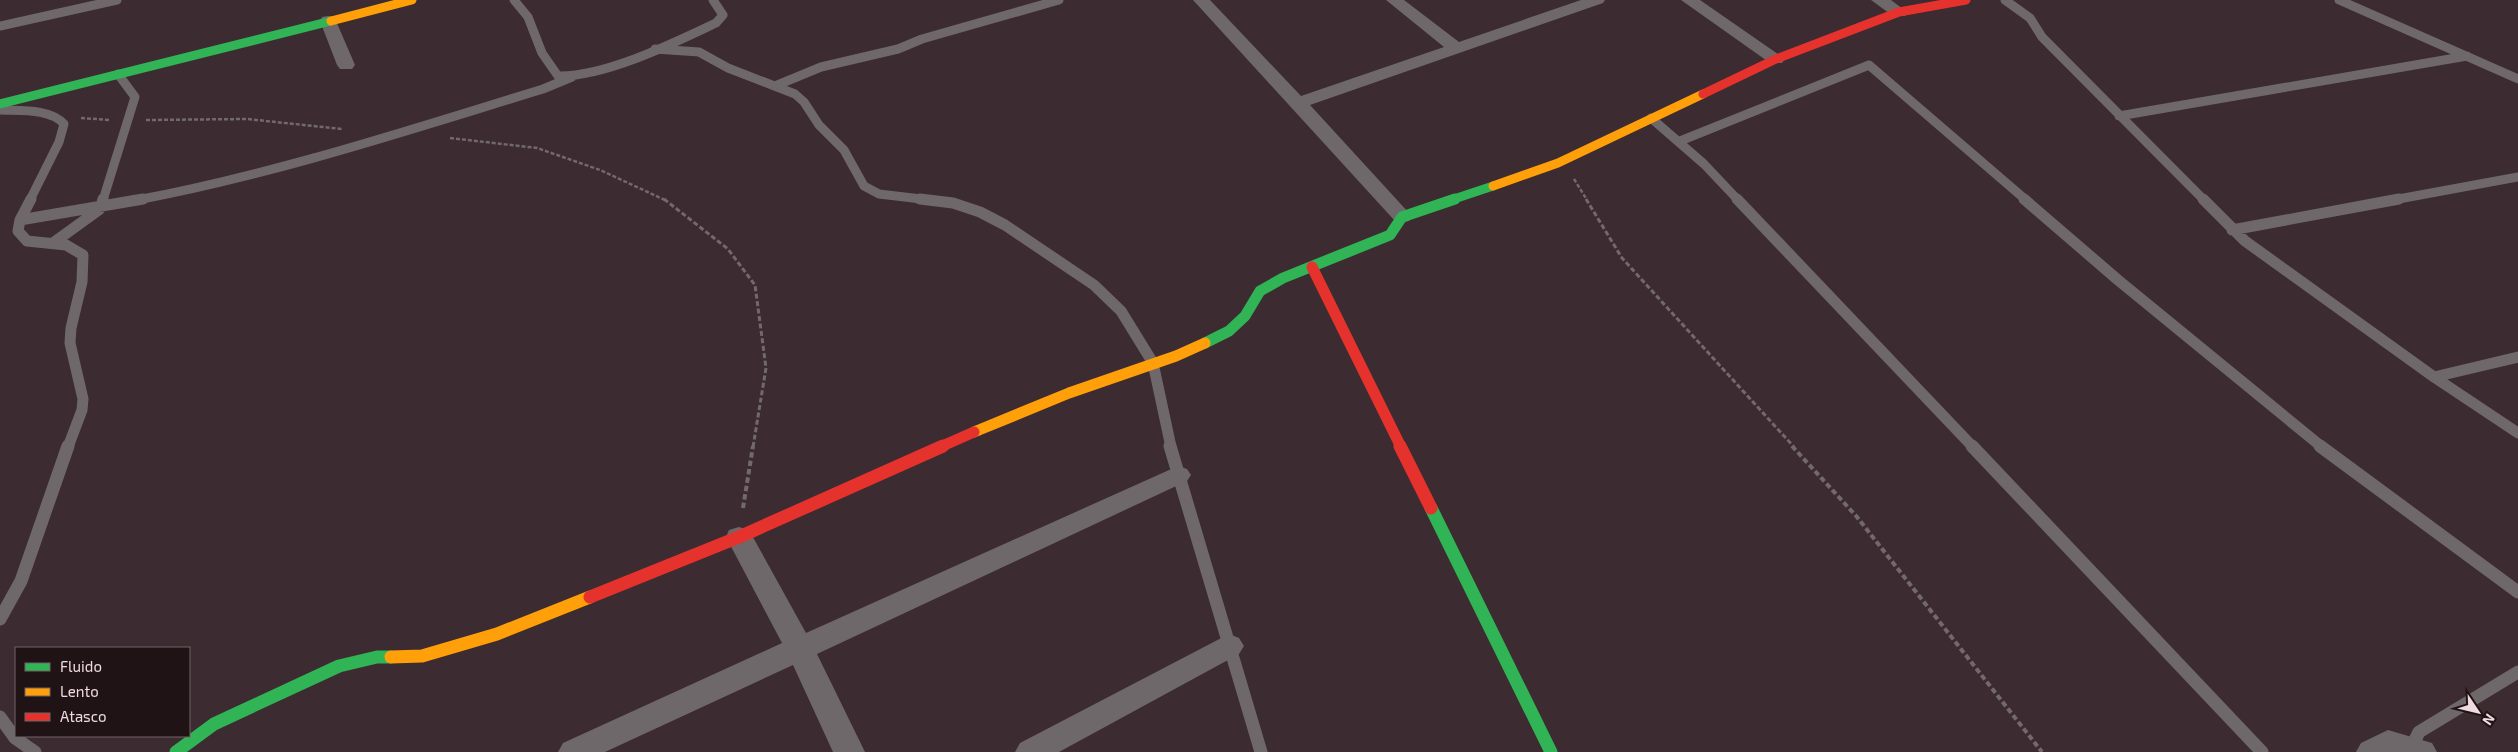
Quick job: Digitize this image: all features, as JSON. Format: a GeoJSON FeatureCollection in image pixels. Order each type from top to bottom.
{"type":"FeatureCollection","features":[{"type":"Feature","properties":{"kind":"street"},"geometry":{"type":"LineString","coordinates":[[1,103],[412,0]]}},
{"type":"Feature","properties":{"kind":"street"},"geometry":{"type":"LineString","coordinates":[[1201,0],[1242,42],[1402,217]]}},
{"type":"Feature","properties":{"kind":"street"},"geometry":{"type":"LineString","coordinates":[[1394,0],[1457,49]]}},
{"type":"Feature","properties":{"kind":"street"},"geometry":{"type":"LineString","coordinates":[[1298,104],[1597,0]]}},
{"type":"Feature","properties":{"kind":"street"},"geometry":{"type":"LineString","coordinates":[[1689,0],[1776,58]]}},
{"type":"Feature","properties":{"kind":"street"},"geometry":{"type":"LineString","coordinates":[[1879,0],[1899,12]]}},
{"type":"Feature","properties":{"kind":"street"},"geometry":{"type":"LineString","coordinates":[[176,752],[222,720],[339,666],[378,657],[422,656],[497,634],[739,537],[1022,412],[1183,354],[1229,331],[1245,316],[1260,291],[1283,278],[1390,235],[1398,226],[1402,217],[1558,162],[1776,58],[1899,12],[1966,0]]}},
{"type":"Feature","properties":{"kind":"street"},"geometry":{"type":"LineString","coordinates":[[328,21],[346,65]]}},
{"type":"Feature","properties":{"kind":"street"},"geometry":{"type":"LineString","coordinates":[[1312,267],[1551,752]]}},
{"type":"Feature","properties":{"kind":"street"},"geometry":{"type":"LineString","coordinates":[[574,752],[798,647],[1178,476]]}},
{"type":"Feature","properties":{"kind":"street"},"geometry":{"type":"LineString","coordinates":[[739,537],[798,647],[849,752]]}},
{"type":"Feature","properties":{"kind":"street"},"geometry":{"type":"LineString","coordinates":[[1031,752],[1229,646]]}},
{"type":"Feature","properties":{"kind":"street"},"geometry":{"type":"LineString","coordinates":[[2372,752],[2388,743],[2416,750]]}},
{"type":"Feature","properties":{"kind":"lane"},"geometry":{"type":"LineString","coordinates":[[0,26],[117,0]]}},
{"type":"Feature","properties":{"kind":"lane"},"geometry":{"type":"LineString","coordinates":[[514,0],[528,16],[542,53],[558,76],[572,77]]}},
{"type":"Feature","properties":{"kind":"lane"},"geometry":{"type":"LineString","coordinates":[[20,220],[134,202],[351,147],[543,89],[700,32],[719,21],[723,15],[713,0]]}},
{"type":"Feature","properties":{"kind":"lane"},"geometry":{"type":"LineString","coordinates":[[775,86],[821,67],[898,49],[922,39],[1059,0]]}},
{"type":"Feature","properties":{"kind":"lane"},"geometry":{"type":"LineString","coordinates":[[2005,0],[2030,18],[2042,37],[2245,241],[2434,377],[2518,432]]}},
{"type":"Feature","properties":{"kind":"lane"},"geometry":{"type":"LineString","coordinates":[[2339,0],[2518,79]]}},
{"type":"Feature","properties":{"kind":"lane"},"geometry":{"type":"LineString","coordinates":[[655,49],[700,52],[728,68],[794,94],[804,102],[820,125],[844,150],[864,186],[879,194],[890,197],[960,205],[980,212],[999,222],[1103,293],[1121,311],[1154,363],[1178,476],[1261,752]]}},
{"type":"Feature","properties":{"kind":"lane"},"geometry":{"type":"LineString","coordinates":[[2119,116],[2466,56]]}},
{"type":"Feature","properties":{"kind":"lane"},"geometry":{"type":"LineString","coordinates":[[1680,141],[1869,64],[2118,280],[2335,458],[2518,592]]}},
{"type":"Feature","properties":{"kind":"lane"},"geometry":{"type":"LineString","coordinates":[[53,243],[100,208],[135,97],[118,74]]}},
{"type":"Feature","properties":{"kind":"lane"},"geometry":{"type":"LineString","coordinates":[[0,619],[21,580],[34,548],[42,516],[82,410],[84,388],[71,356],[69,342],[82,283],[82,255],[76,249],[53,243],[27,241],[23,239],[18,231],[20,220],[59,142],[64,124],[60,118],[1,103]]}},
{"type":"Feature","properties":{"kind":"lane"},"geometry":{"type":"LineString","coordinates":[[1651,118],[1680,141],[2262,752]]}},
{"type":"Feature","properties":{"kind":"lane"},"geometry":{"type":"LineString","coordinates":[[2232,230],[2518,178]]}},
{"type":"Feature","properties":{"kind":"lane"},"geometry":{"type":"LineString","coordinates":[[2434,377],[2518,357]]}},
{"type":"Feature","properties":{"kind":"lane"},"geometry":{"type":"LineString","coordinates":[[2416,750],[2419,732],[2518,672]]}},
{"type":"Feature","properties":{"kind":"lane"},"geometry":{"type":"LineString","coordinates":[[0,717],[15,738],[35,752]]}},
{"type":"Feature","properties":{"kind":"path"},"geometry":{"type":"LineString","coordinates":[[60,118],[128,120],[247,119],[343,129]]}},
{"type":"Feature","properties":{"kind":"path"},"geometry":{"type":"LineString","coordinates":[[449,138],[537,148],[600,170],[661,197],[728,250],[755,285],[766,368],[739,537]]}},
{"type":"Feature","properties":{"kind":"path"},"geometry":{"type":"LineString","coordinates":[[1558,162],[1574,179],[1622,258],[1857,517],[2042,752]]}},
{"type":"Feature","properties":{"kind":"traffic: fast"},"geometry":{"type":"LineString","coordinates":[[0,104],[331,21]]}},
{"type":"Feature","properties":{"kind":"traffic: fast"},"geometry":{"type":"LineString","coordinates":[[1205,343],[1229,331],[1245,316],[1260,291],[1283,278],[1390,235],[1402,217],[1493,186]]}},
{"type":"Feature","properties":{"kind":"traffic: fast"},"geometry":{"type":"LineString","coordinates":[[1431,508],[1551,752]]}},
{"type":"Feature","properties":{"kind":"traffic: fast"},"geometry":{"type":"LineString","coordinates":[[176,752],[214,724],[339,666],[377,657],[391,657]]}},
{"type":"Feature","properties":{"kind":"traffic: slow"},"geometry":{"type":"LineString","coordinates":[[331,21],[412,0]]}},
{"type":"Feature","properties":{"kind":"traffic: slow"},"geometry":{"type":"LineString","coordinates":[[1493,186],[1558,163],[1703,94]]}},
{"type":"Feature","properties":{"kind":"traffic: slow"},"geometry":{"type":"LineString","coordinates":[[974,432],[1069,393],[1176,356],[1205,343]]}},
{"type":"Feature","properties":{"kind":"traffic: slow"},"geometry":{"type":"LineString","coordinates":[[391,657],[422,656],[497,634],[590,597]]}},
{"type":"Feature","properties":{"kind":"traffic: jam"},"geometry":{"type":"LineString","coordinates":[[1703,94],[1776,59],[1899,12],[1966,0]]}},
{"type":"Feature","properties":{"kind":"traffic: jam"},"geometry":{"type":"LineString","coordinates":[[1312,267],[1431,508]]}},
{"type":"Feature","properties":{"kind":"traffic: jam"},"geometry":{"type":"LineString","coordinates":[[590,597],[739,537],[974,432]]}}]}
